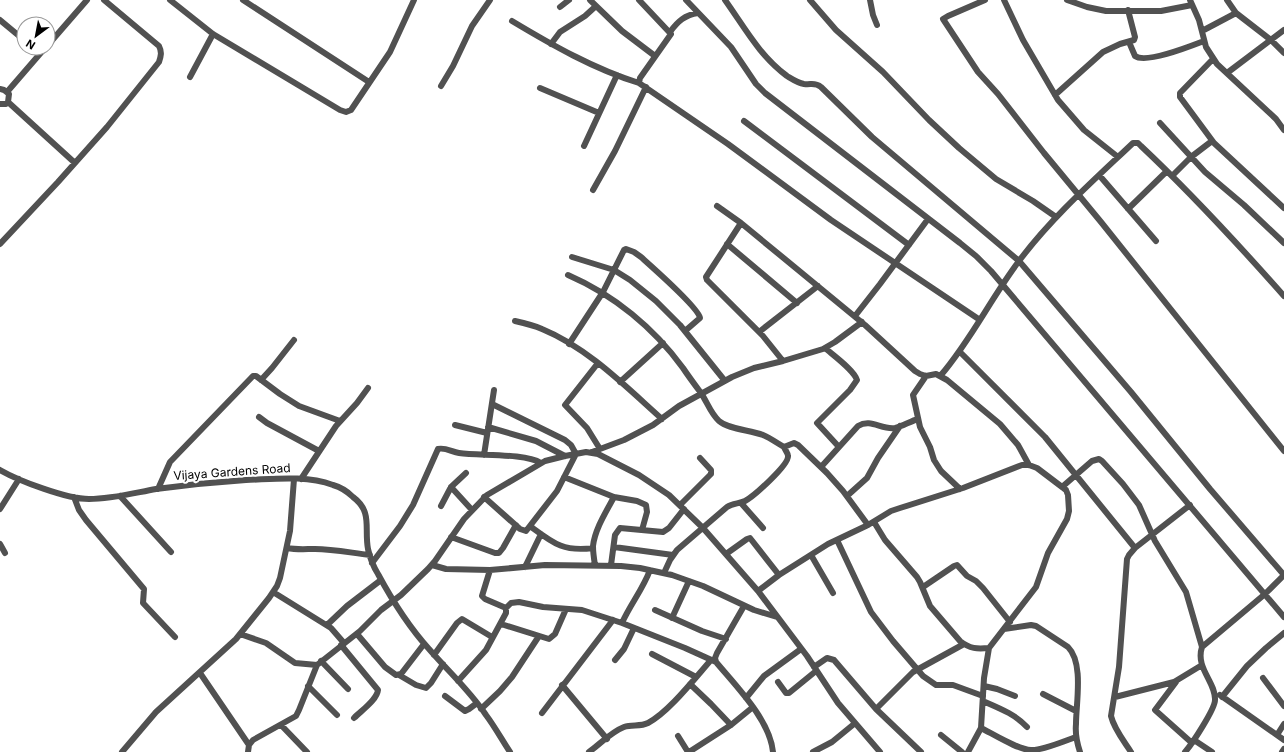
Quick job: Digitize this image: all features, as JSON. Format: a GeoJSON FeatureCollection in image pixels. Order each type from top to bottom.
{"type":"FeatureCollection","features":[{"type":"Feature","properties":{"kind":"street"},"geometry":{"type":"LineString","coordinates":[[56,36],[87,0]]}},
{"type":"Feature","properties":{"kind":"street"},"geometry":{"type":"LineString","coordinates":[[0,244],[75,163],[156,68],[159,62],[161,56],[159,46],[104,0]]}},
{"type":"Feature","properties":{"kind":"street"},"geometry":{"type":"LineString","coordinates":[[170,0],[213,34],[340,110],[346,112],[351,110],[390,52],[414,0]]}},
{"type":"Feature","properties":{"kind":"street"},"geometry":{"type":"LineString","coordinates":[[243,0],[369,82]]}},
{"type":"Feature","properties":{"kind":"street"},"geometry":{"type":"LineString","coordinates":[[441,86],[453,66],[472,26],[490,0]]}},
{"type":"Feature","properties":{"kind":"street"},"geometry":{"type":"LineString","coordinates":[[560,7],[569,0]]}},
{"type":"Feature","properties":{"kind":"street"},"geometry":{"type":"LineString","coordinates":[[590,0],[622,31],[655,56]]}},
{"type":"Feature","properties":{"kind":"street"},"geometry":{"type":"LineString","coordinates":[[639,0],[670,32]]}},
{"type":"Feature","properties":{"kind":"street"},"geometry":{"type":"LineString","coordinates":[[686,0],[731,47],[756,84],[765,93],[976,256],[1003,284],[1284,617]]}},
{"type":"Feature","properties":{"kind":"street"},"geometry":{"type":"LineString","coordinates":[[725,0],[748,36],[770,61],[795,81],[805,84],[814,84],[821,87],[872,137],[1019,261],[1131,392],[1283,577],[1202,647]]}},
{"type":"Feature","properties":{"kind":"street"},"geometry":{"type":"LineString","coordinates":[[810,0],[836,30],[883,72],[929,120],[969,157],[996,179],[1033,201],[1056,217]]}},
{"type":"Feature","properties":{"kind":"street"},"geometry":{"type":"LineString","coordinates":[[871,0],[873,15],[877,25]]}},
{"type":"Feature","properties":{"kind":"street"},"geometry":{"type":"LineString","coordinates":[[985,0],[945,17],[943,20],[945,24],[978,72],[998,94],[1078,196],[1101,222],[1284,451]]}},
{"type":"Feature","properties":{"kind":"street"},"geometry":{"type":"LineString","coordinates":[[1004,0],[1023,40],[1055,95],[1070,115],[1084,130],[1118,157]]}},
{"type":"Feature","properties":{"kind":"street"},"geometry":{"type":"LineString","coordinates":[[1067,0],[1087,7],[1106,11],[1161,11],[1191,3],[1202,31],[1206,48],[1213,59],[1276,119],[1284,130]]}},
{"type":"Feature","properties":{"kind":"street"},"geometry":{"type":"LineString","coordinates":[[1227,0],[1236,13],[1271,40],[1284,53]]}},
{"type":"Feature","properties":{"kind":"street"},"geometry":{"type":"LineString","coordinates":[[552,44],[560,32],[585,16],[596,6]]}},
{"type":"Feature","properties":{"kind":"street"},"geometry":{"type":"LineString","coordinates":[[1055,95],[1103,52],[1120,44],[1134,40],[1135,37],[1128,10]]}},
{"type":"Feature","properties":{"kind":"street"},"geometry":{"type":"LineString","coordinates":[[639,83],[640,78],[670,37],[670,32],[680,20],[690,14],[698,13]]}},
{"type":"Feature","properties":{"kind":"street"},"geometry":{"type":"LineString","coordinates":[[1202,31],[1236,13]]}},
{"type":"Feature","properties":{"kind":"street"},"geometry":{"type":"LineString","coordinates":[[0,20],[16,33]]}},
{"type":"Feature","properties":{"kind":"street"},"geometry":{"type":"LineString","coordinates":[[512,21],[572,55],[646,87],[733,148],[831,220],[980,320]]}},
{"type":"Feature","properties":{"kind":"street"},"geometry":{"type":"LineString","coordinates":[[1227,73],[1284,30]]}},
{"type":"Feature","properties":{"kind":"street"},"geometry":{"type":"LineString","coordinates":[[190,77],[213,34]]}},
{"type":"Feature","properties":{"kind":"street"},"geometry":{"type":"LineString","coordinates":[[1128,42],[1135,56],[1141,58],[1173,53],[1204,41]]}},
{"type":"Feature","properties":{"kind":"street"},"geometry":{"type":"LineString","coordinates":[[7,92],[38,56]]}},
{"type":"Feature","properties":{"kind":"street"},"geometry":{"type":"LineString","coordinates":[[1213,59],[1179,94],[1183,102],[1212,141],[1284,208]]}},
{"type":"Feature","properties":{"kind":"street"},"geometry":{"type":"LineString","coordinates":[[584,146],[617,75]]}},
{"type":"Feature","properties":{"kind":"street"},"geometry":{"type":"LineString","coordinates":[[593,190],[615,152],[646,87]]}},
{"type":"Feature","properties":{"kind":"street"},"geometry":{"type":"LineString","coordinates":[[540,88],[600,112]]}},
{"type":"Feature","properties":{"kind":"street"},"geometry":{"type":"LineString","coordinates":[[0,89],[7,92],[10,97],[8,102]]}},
{"type":"Feature","properties":{"kind":"street"},"geometry":{"type":"LineString","coordinates":[[8,102],[75,163]]}},
{"type":"Feature","properties":{"kind":"street"},"geometry":{"type":"LineString","coordinates":[[0,104],[6,104],[8,102]]}},
{"type":"Feature","properties":{"kind":"street"},"geometry":{"type":"LineString","coordinates":[[744,121],[909,245]]}},
{"type":"Feature","properties":{"kind":"street"},"geometry":{"type":"LineString","coordinates":[[1160,123],[1205,172],[1244,205],[1284,244]]}},
{"type":"Feature","properties":{"kind":"street"},"geometry":{"type":"LineString","coordinates":[[1128,209],[1170,173],[1212,141]]}},
{"type":"Feature","properties":{"kind":"street"},"geometry":{"type":"LineString","coordinates":[[941,376],[960,352],[1019,261],[1056,217],[1133,143],[1138,144],[1170,173],[1234,240],[1284,296]]}},
{"type":"Feature","properties":{"kind":"street"},"geometry":{"type":"LineString","coordinates":[[1099,175],[1156,241]]}},
{"type":"Feature","properties":{"kind":"street"},"geometry":{"type":"LineString","coordinates":[[717,206],[855,316],[915,371],[926,376],[936,374],[941,376],[1000,424],[1018,445],[1029,465]]}},
{"type":"Feature","properties":{"kind":"street"},"geometry":{"type":"LineString","coordinates":[[855,316],[928,219]]}},
{"type":"Feature","properties":{"kind":"street"},"geometry":{"type":"LineString","coordinates":[[741,224],[706,277],[707,280],[759,332],[783,362]]}},
{"type":"Feature","properties":{"kind":"street"},"geometry":{"type":"LineString","coordinates":[[727,244],[797,303]]}},
{"type":"Feature","properties":{"kind":"street"},"geometry":{"type":"LineString","coordinates":[[570,344],[603,292],[624,250],[626,249],[641,257],[681,294],[698,313],[700,318],[685,331]]}},
{"type":"Feature","properties":{"kind":"street"},"geometry":{"type":"LineString","coordinates":[[572,257],[614,270],[630,280],[656,301],[685,331],[725,381]]}},
{"type":"Feature","properties":{"kind":"street"},"geometry":{"type":"LineString","coordinates":[[568,275],[603,292],[663,343],[701,394],[712,413],[720,422],[728,426],[764,435],[784,447],[788,456],[779,470],[750,498],[741,503],[731,504],[673,555],[664,573]]}},
{"type":"Feature","properties":{"kind":"street"},"geometry":{"type":"LineString","coordinates":[[759,332],[818,286]]}},
{"type":"Feature","properties":{"kind":"street"},"geometry":{"type":"LineString","coordinates":[[515,321],[542,329],[570,344],[598,363],[662,418]]}},
{"type":"Feature","properties":{"kind":"street"},"geometry":{"type":"LineString","coordinates":[[248,752],[249,745],[253,740],[296,716],[319,663],[357,634],[432,565],[451,536],[472,510],[484,497],[495,489],[541,463],[565,456],[592,452],[624,440],[725,381],[754,368],[783,362],[825,348],[862,322]]}},
{"type":"Feature","properties":{"kind":"street"},"geometry":{"type":"LineString","coordinates":[[261,380],[294,340]]}},
{"type":"Feature","properties":{"kind":"street"},"geometry":{"type":"LineString","coordinates":[[620,382],[663,343]]}},
{"type":"Feature","properties":{"kind":"street"},"geometry":{"type":"LineString","coordinates":[[825,348],[851,371],[857,380],[850,390],[817,423],[839,447]]}},
{"type":"Feature","properties":{"kind":"street"},"geometry":{"type":"LineString","coordinates":[[960,352],[1044,437],[1076,474],[1135,548]]}},
{"type":"Feature","properties":{"kind":"street"},"geometry":{"type":"LineString","coordinates":[[598,363],[565,405],[587,428],[600,449]]}},
{"type":"Feature","properties":{"kind":"street"},"geometry":{"type":"LineString","coordinates":[[158,489],[170,462],[252,376],[256,376],[299,406],[340,421]]}},
{"type":"Feature","properties":{"kind":"street"},"geometry":{"type":"LineString","coordinates":[[926,376],[913,395],[918,419],[936,465],[960,489]]}},
{"type":"Feature","properties":{"kind":"street"},"geometry":{"type":"LineString","coordinates":[[301,479],[340,421],[357,403],[368,388]]}},
{"type":"Feature","properties":{"kind":"street"},"geometry":{"type":"LineString","coordinates":[[484,455],[494,390]]}},
{"type":"Feature","properties":{"kind":"street"},"geometry":{"type":"LineString","coordinates":[[492,404],[565,440],[571,445],[576,454]]}},
{"type":"Feature","properties":{"kind":"street"},"geometry":{"type":"LineString","coordinates":[[259,417],[267,423],[319,451]]}},
{"type":"Feature","properties":{"kind":"street"},"geometry":{"type":"LineString","coordinates":[[821,467],[858,426],[873,423],[893,428],[918,419]]}},
{"type":"Feature","properties":{"kind":"street"},"geometry":{"type":"LineString","coordinates":[[455,425],[487,430],[536,441],[565,456]]}},
{"type":"Feature","properties":{"kind":"street"},"geometry":{"type":"LineString","coordinates":[[847,496],[867,478],[878,458],[900,426]]}},
{"type":"Feature","properties":{"kind":"street"},"geometry":{"type":"LineString","coordinates":[[784,447],[796,443],[821,467],[917,577],[930,606],[964,644],[975,649],[989,648]]}},
{"type":"Feature","properties":{"kind":"street"},"geometry":{"type":"LineString","coordinates":[[372,563],[400,526],[413,505],[438,449],[443,448],[460,453],[531,460],[541,463]]}},
{"type":"Feature","properties":{"kind":"street"},"geometry":{"type":"LineString","coordinates":[[592,452],[640,476],[669,495],[703,528],[758,591],[801,649],[838,703],[854,724],[880,752]]}},
{"type":"Feature","properties":{"kind":"street"},"geometry":{"type":"LineString","coordinates":[[484,497],[523,531],[526,531],[557,491],[576,454]]}},
{"type":"Feature","properties":{"kind":"street"},"geometry":{"type":"LineString","coordinates":[[611,565],[615,535],[620,528],[662,532],[666,531],[682,507],[711,474],[711,470],[700,458]]}},
{"type":"Feature","properties":{"kind":"street"},"geometry":{"type":"LineString","coordinates":[[1062,487],[1092,461],[1099,459],[1102,461],[1139,504],[1159,548],[1186,592],[1202,647],[1200,658],[1202,666],[1216,702],[1186,752]]}},
{"type":"Feature","properties":{"kind":"street"},"geometry":{"type":"LineString","coordinates":[[758,591],[779,575],[811,555],[891,511],[960,489],[1022,465],[1029,465],[1037,468],[1066,490],[1069,511],[1067,519],[1048,553],[1036,587],[989,648],[984,686],[982,728],[968,752]]}},
{"type":"Feature","properties":{"kind":"street","name":"Vijaya Gardens Road"},"geometry":{"type":"LineString","coordinates":[[0,470],[19,479],[74,497],[89,499],[222,482],[301,479],[320,481],[335,485],[354,497],[363,505],[367,517],[366,533],[372,563],[411,627],[424,644],[477,703],[510,752]]}},
{"type":"Feature","properties":{"kind":"street"},"geometry":{"type":"LineString","coordinates":[[441,506],[452,487],[466,473]]}},
{"type":"Feature","properties":{"kind":"street"},"geometry":{"type":"LineString","coordinates":[[564,477],[614,496],[637,501],[646,505],[647,512],[642,530]]}},
{"type":"Feature","properties":{"kind":"street"},"geometry":{"type":"LineString","coordinates":[[0,509],[19,479]]}},
{"type":"Feature","properties":{"kind":"street"},"geometry":{"type":"LineString","coordinates":[[122,752],[156,712],[240,634],[273,592],[280,578],[287,548],[292,517],[294,479]]}},
{"type":"Feature","properties":{"kind":"street"},"geometry":{"type":"LineString","coordinates":[[452,487],[472,510]]}},
{"type":"Feature","properties":{"kind":"street"},"geometry":{"type":"LineString","coordinates":[[120,496],[171,552]]}},
{"type":"Feature","properties":{"kind":"street"},"geometry":{"type":"LineString","coordinates":[[595,565],[593,548],[598,529],[614,496]]}},
{"type":"Feature","properties":{"kind":"street"},"geometry":{"type":"LineString","coordinates":[[74,497],[79,510],[144,589],[143,602],[175,637]]}},
{"type":"Feature","properties":{"kind":"street"},"geometry":{"type":"LineString","coordinates":[[741,503],[763,528]]}},
{"type":"Feature","properties":{"kind":"street"},"geometry":{"type":"LineString","coordinates":[[1131,752],[1119,735],[1112,721],[1112,707],[1119,667],[1127,559],[1135,548],[1190,505]]}},
{"type":"Feature","properties":{"kind":"street"},"geometry":{"type":"LineString","coordinates":[[451,536],[499,553],[516,525]]}},
{"type":"Feature","properties":{"kind":"street"},"geometry":{"type":"LineString","coordinates":[[530,526],[554,544],[563,547],[584,549],[593,548]]}},
{"type":"Feature","properties":{"kind":"street"},"geometry":{"type":"LineString","coordinates":[[525,567],[541,534]]}},
{"type":"Feature","properties":{"kind":"street"},"geometry":{"type":"LineString","coordinates":[[726,554],[750,538],[779,575]]}},
{"type":"Feature","properties":{"kind":"street"},"geometry":{"type":"LineString","coordinates":[[837,540],[871,612],[893,641],[926,679],[936,684],[953,685],[983,698],[1022,721],[1027,727]]}},
{"type":"Feature","properties":{"kind":"street"},"geometry":{"type":"LineString","coordinates":[[0,544],[5,553]]}},
{"type":"Feature","properties":{"kind":"street"},"geometry":{"type":"LineString","coordinates":[[614,547],[673,555]]}},
{"type":"Feature","properties":{"kind":"street"},"geometry":{"type":"LineString","coordinates":[[287,548],[301,550],[334,550],[370,555]]}},
{"type":"Feature","properties":{"kind":"street"},"geometry":{"type":"LineString","coordinates":[[811,555],[834,593]]}},
{"type":"Feature","properties":{"kind":"street"},"geometry":{"type":"LineString","coordinates":[[432,565],[446,568],[490,570],[545,565],[611,565],[650,570],[689,581],[744,606],[777,617]]}},
{"type":"Feature","properties":{"kind":"street"},"geometry":{"type":"LineString","coordinates":[[922,587],[957,565],[967,576],[976,581],[983,588],[1010,622]]}},
{"type":"Feature","properties":{"kind":"street"},"geometry":{"type":"LineString","coordinates":[[490,570],[482,596],[485,599],[506,608]]}},
{"type":"Feature","properties":{"kind":"street"},"geometry":{"type":"LineString","coordinates":[[622,623],[630,605],[644,584],[650,570]]}},
{"type":"Feature","properties":{"kind":"street"},"geometry":{"type":"LineString","coordinates":[[327,625],[347,606],[381,580]]}},
{"type":"Feature","properties":{"kind":"street"},"geometry":{"type":"LineString","coordinates":[[672,618],[689,581]]}},
{"type":"Feature","properties":{"kind":"street"},"geometry":{"type":"LineString","coordinates":[[273,592],[327,625],[336,633],[342,644],[378,690],[378,694],[354,718]]}},
{"type":"Feature","properties":{"kind":"street"},"geometry":{"type":"LineString","coordinates":[[458,681],[486,650],[492,637],[501,624],[506,613],[506,608],[514,602],[543,607],[582,610],[622,623],[713,661],[753,707],[765,727],[773,752]]}},
{"type":"Feature","properties":{"kind":"street"},"geometry":{"type":"LineString","coordinates":[[589,752],[606,738],[624,727],[640,726],[652,720],[666,709],[713,661],[744,606]]}},
{"type":"Feature","properties":{"kind":"street"},"geometry":{"type":"LineString","coordinates":[[501,624],[549,639],[555,634],[566,609]]}},
{"type":"Feature","properties":{"kind":"street"},"geometry":{"type":"LineString","coordinates":[[655,610],[702,631],[726,639]]}},
{"type":"Feature","properties":{"kind":"street"},"geometry":{"type":"LineString","coordinates":[[434,655],[457,623],[462,619],[492,637]]}},
{"type":"Feature","properties":{"kind":"street"},"geometry":{"type":"LineString","coordinates":[[542,713],[613,620]]}},
{"type":"Feature","properties":{"kind":"street"},"geometry":{"type":"LineString","coordinates":[[1004,629],[1026,625],[1036,626],[1068,647],[1072,652],[1074,656],[1078,683],[1076,736],[1080,752]]}},
{"type":"Feature","properties":{"kind":"street"},"geometry":{"type":"LineString","coordinates":[[615,660],[624,649],[634,628]]}},
{"type":"Feature","properties":{"kind":"street"},"geometry":{"type":"LineString","coordinates":[[1222,696],[1252,661],[1284,633]]}},
{"type":"Feature","properties":{"kind":"street"},"geometry":{"type":"LineString","coordinates":[[240,634],[266,643],[295,663],[319,663],[348,689]]}},
{"type":"Feature","properties":{"kind":"street"},"geometry":{"type":"LineString","coordinates":[[357,634],[393,674],[399,675],[416,686],[426,688],[443,664]]}},
{"type":"Feature","properties":{"kind":"street"},"geometry":{"type":"LineString","coordinates":[[481,709],[512,677],[539,636]]}},
{"type":"Feature","properties":{"kind":"street"},"geometry":{"type":"LineString","coordinates":[[399,675],[424,644]]}},
{"type":"Feature","properties":{"kind":"street"},"geometry":{"type":"LineString","coordinates":[[876,708],[918,669],[964,644]]}},
{"type":"Feature","properties":{"kind":"street"},"geometry":{"type":"LineString","coordinates":[[746,698],[764,676],[801,649]]}},
{"type":"Feature","properties":{"kind":"street"},"geometry":{"type":"LineString","coordinates":[[652,654],[696,677]]}},
{"type":"Feature","properties":{"kind":"street"},"geometry":{"type":"LineString","coordinates":[[778,682],[786,693],[789,693],[827,658],[834,660],[876,708],[921,752]]}},
{"type":"Feature","properties":{"kind":"street"},"geometry":{"type":"LineString","coordinates":[[1114,697],[1176,681],[1202,666]]}},
{"type":"Feature","properties":{"kind":"street"},"geometry":{"type":"LineString","coordinates":[[200,672],[249,745]]}},
{"type":"Feature","properties":{"kind":"street"},"geometry":{"type":"LineString","coordinates":[[1263,678],[1284,706]]}},
{"type":"Feature","properties":{"kind":"street"},"geometry":{"type":"LineString","coordinates":[[1176,681],[1155,710],[1193,741],[1212,752]]}},
{"type":"Feature","properties":{"kind":"street"},"geometry":{"type":"LineString","coordinates":[[690,684],[730,725]]}},
{"type":"Feature","properties":{"kind":"street"},"geometry":{"type":"LineString","coordinates":[[562,685],[606,738]]}},
{"type":"Feature","properties":{"kind":"street"},"geometry":{"type":"LineString","coordinates":[[308,686],[337,715]]}},
{"type":"Feature","properties":{"kind":"street"},"geometry":{"type":"LineString","coordinates":[[984,686],[1015,696]]}},
{"type":"Feature","properties":{"kind":"street"},"geometry":{"type":"LineString","coordinates":[[1212,690],[1284,740]]}},
{"type":"Feature","properties":{"kind":"street"},"geometry":{"type":"LineString","coordinates":[[1043,694],[1076,710]]}},
{"type":"Feature","properties":{"kind":"street"},"geometry":{"type":"LineString","coordinates":[[445,696],[465,712],[477,703]]}},
{"type":"Feature","properties":{"kind":"street"},"geometry":{"type":"LineString","coordinates":[[678,736],[689,752],[730,725],[753,707]]}},
{"type":"Feature","properties":{"kind":"street"},"geometry":{"type":"LineString","coordinates":[[814,752],[832,742],[854,724]]}},
{"type":"Feature","properties":{"kind":"street"},"geometry":{"type":"LineString","coordinates":[[1277,735],[1284,724]]}},
{"type":"Feature","properties":{"kind":"street"},"geometry":{"type":"LineString","coordinates":[[281,725],[307,752]]}},
{"type":"Feature","properties":{"kind":"street"},"geometry":{"type":"LineString","coordinates":[[982,728],[1006,741],[1030,750],[1042,748],[1076,736]]}},
{"type":"Feature","properties":{"kind":"street"},"geometry":{"type":"LineString","coordinates":[[940,735],[962,752]]}}]}
